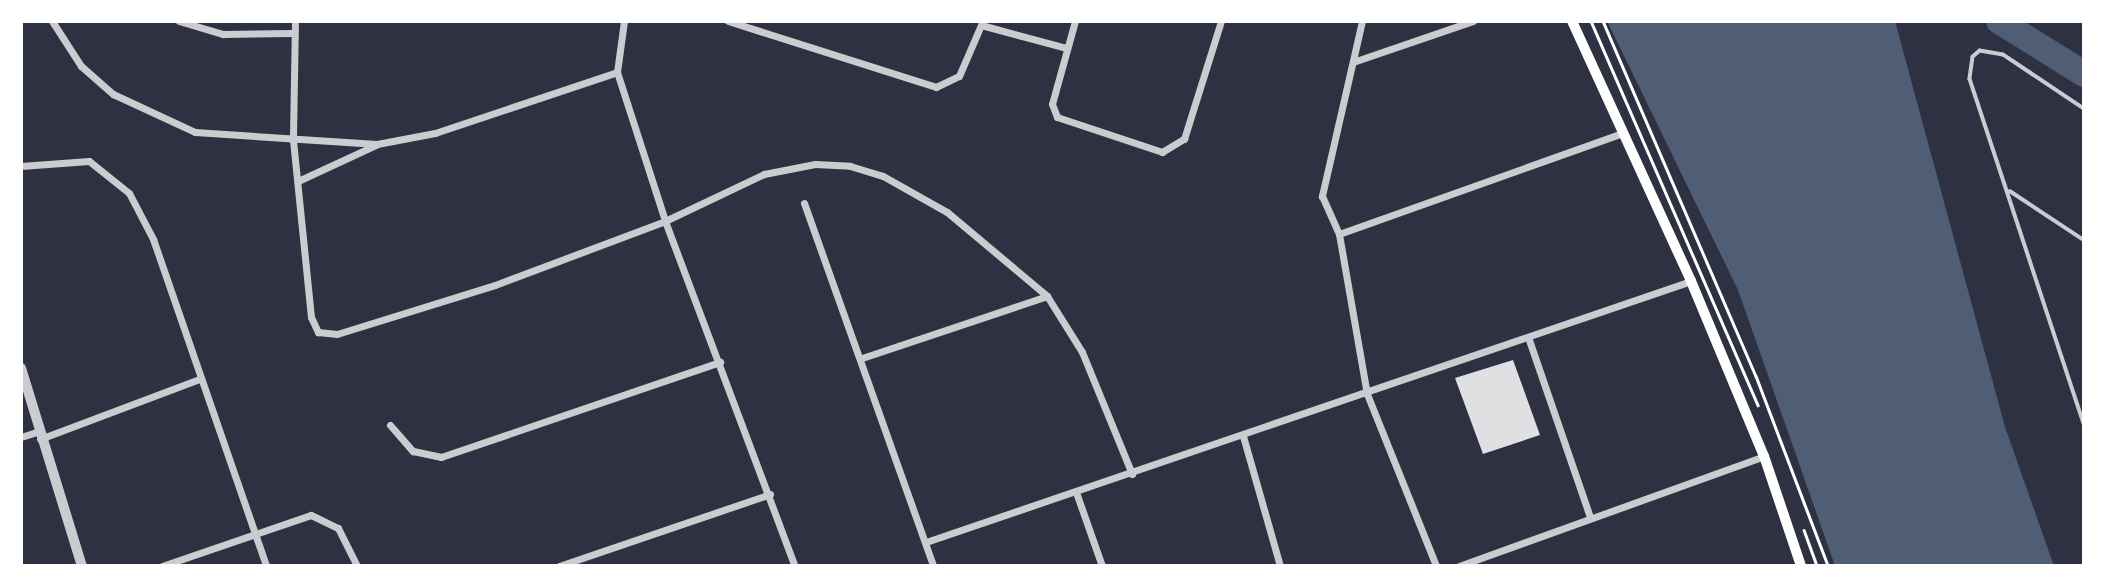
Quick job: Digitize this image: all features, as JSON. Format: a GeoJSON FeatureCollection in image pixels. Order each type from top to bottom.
{"type":"FeatureCollection","features":[{"type":"Feature","properties":{"kind":"main road"},"geometry":{"type":"LineString","coordinates":[[1572,21],[1691,281],[1764,456],[1801,566]]}},
{"type":"Feature","properties":{"kind":"street"},"geometry":{"type":"LineString","coordinates":[[52,21],[81,66],[142,112],[195,132],[377,144],[436,133],[617,72]]}},
{"type":"Feature","properties":{"kind":"street"},"geometry":{"type":"LineString","coordinates":[[178,21],[223,34],[292,33]]}},
{"type":"Feature","properties":{"kind":"street"},"geometry":{"type":"LineString","coordinates":[[295,21],[292,33],[293,140],[311,317],[326,335],[495,285],[665,221],[764,174],[815,164],[850,166],[883,176],[947,212],[1047,296],[1082,352],[1132,474]]}},
{"type":"Feature","properties":{"kind":"street"},"geometry":{"type":"LineString","coordinates":[[624,21],[617,72],[665,221],[795,566]]}},
{"type":"Feature","properties":{"kind":"street"},"geometry":{"type":"LineString","coordinates":[[729,21],[936,87],[959,76],[981,25],[1066,47]]}},
{"type":"Feature","properties":{"kind":"street"},"geometry":{"type":"LineString","coordinates":[[1075,21],[1052,104],[1063,121],[1162,152],[1184,139],[1221,21]]}},
{"type":"Feature","properties":{"kind":"street"},"geometry":{"type":"LineString","coordinates":[[1362,21],[1323,170],[1322,196],[1339,234],[1367,394],[1436,566]]}},
{"type":"Feature","properties":{"kind":"street"},"geometry":{"type":"LineString","coordinates":[[1353,62],[1472,21]]}},
{"type":"Feature","properties":{"kind":"street"},"geometry":{"type":"LineString","coordinates":[[1339,234],[1622,133]]}},
{"type":"Feature","properties":{"kind":"street"},"geometry":{"type":"LineString","coordinates":[[299,181],[377,144]]}},
{"type":"Feature","properties":{"kind":"street"},"geometry":{"type":"LineString","coordinates":[[21,166],[89,161],[129,193],[153,239],[266,566]]}},
{"type":"Feature","properties":{"kind":"street"},"geometry":{"type":"LineString","coordinates":[[804,203],[862,358],[933,566]]}},
{"type":"Feature","properties":{"kind":"street"},"geometry":{"type":"LineString","coordinates":[[926,542],[1077,495],[1691,281]]}},
{"type":"Feature","properties":{"kind":"street"},"geometry":{"type":"LineString","coordinates":[[862,358],[1047,296]]}},
{"type":"Feature","properties":{"kind":"street"},"geometry":{"type":"LineString","coordinates":[[1528,337],[1590,517]]}},
{"type":"Feature","properties":{"kind":"street"},"geometry":{"type":"LineString","coordinates":[[390,425],[414,451],[441,457],[720,362]]}},
{"type":"Feature","properties":{"kind":"street"},"geometry":{"type":"LineString","coordinates":[[21,369],[37,436],[82,566]]}},
{"type":"Feature","properties":{"kind":"street"},"geometry":{"type":"LineString","coordinates":[[21,437],[37,436],[200,379]]}},
{"type":"Feature","properties":{"kind":"street"},"geometry":{"type":"LineString","coordinates":[[1243,436],[1280,566]]}},
{"type":"Feature","properties":{"kind":"street"},"geometry":{"type":"LineString","coordinates":[[1459,566],[1764,456]]}},
{"type":"Feature","properties":{"kind":"street"},"geometry":{"type":"LineString","coordinates":[[559,566],[769,494]]}},
{"type":"Feature","properties":{"kind":"street"},"geometry":{"type":"LineString","coordinates":[[1077,495],[1102,566]]}},
{"type":"Feature","properties":{"kind":"street"},"geometry":{"type":"LineString","coordinates":[[162,566],[293,518],[328,519],[357,566]]}},
{"type":"Feature","properties":{"kind":"lane"},"geometry":{"type":"LineString","coordinates":[[2084,109],[2003,55],[1980,51],[1973,57],[1970,79],[2084,422]]}},
{"type":"Feature","properties":{"kind":"lane"},"geometry":{"type":"LineString","coordinates":[[2008,190],[2084,240]]}},
{"type":"Feature","properties":{"kind":"path"},"geometry":{"type":"LineString","coordinates":[[1603,21],[1755,376],[1828,566]]}},
{"type":"Feature","properties":{"kind":"water"},"geometry":{"type":"Polygon","coordinates":[[[1607,21],[1895,21],[2005,427],[2054,566],[1835,566],[1738,290],[1607,21]]]}},
{"type":"Feature","properties":{"kind":"building"},"geometry":{"type":"Polygon","coordinates":[[[1513,360],[1540,435],[1483,454],[1455,378],[1513,360]]]}},
{"type":"Feature","properties":{"kind":"waterway"},"geometry":{"type":"LineString","coordinates":[[1999,21],[2084,74]]}}]}
